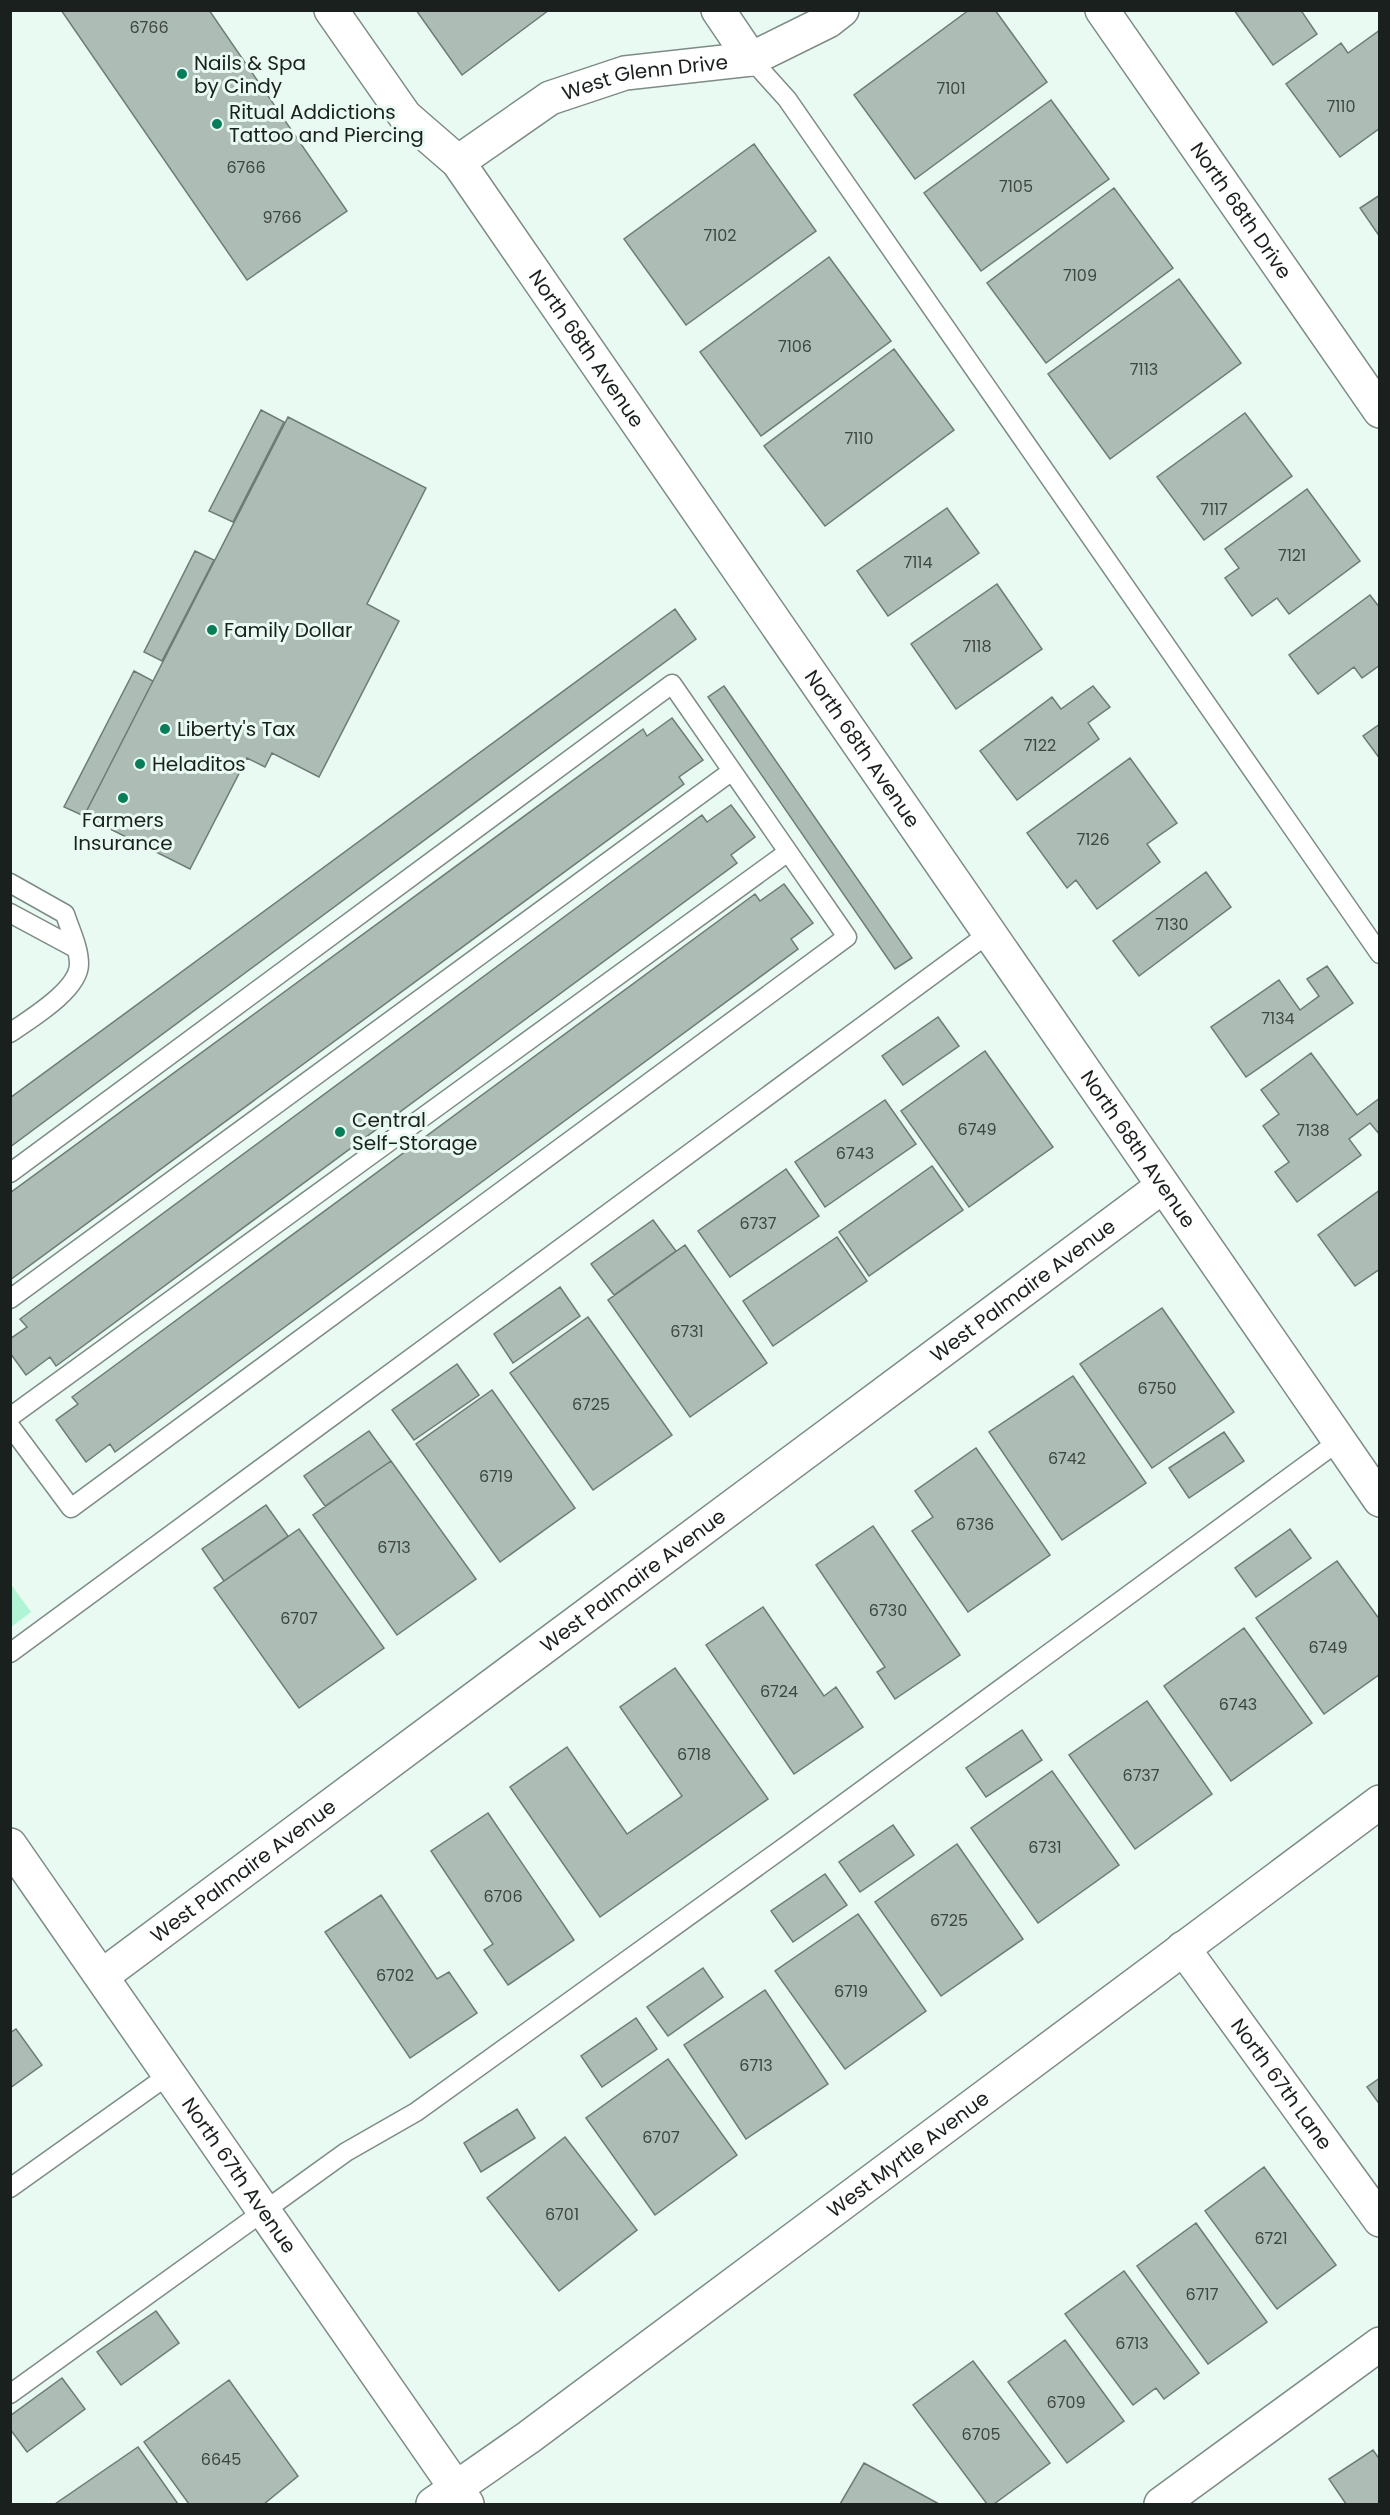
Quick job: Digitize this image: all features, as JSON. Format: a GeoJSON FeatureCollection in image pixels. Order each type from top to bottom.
{"type":"FeatureCollection","features":[{"type":"Feature","properties":{"kind":"street","name":"North 68th Avenue"},"geometry":{"type":"LineString","coordinates":[[331,10],[405,116],[458,162],[1380,1500]]}},
{"type":"Feature","properties":{"kind":"street"},"geometry":{"type":"LineString","coordinates":[[718,10],[752,59]]}},
{"type":"Feature","properties":{"kind":"street","name":"West Glenn Drive"},"geometry":{"type":"LineString","coordinates":[[458,162],[550,98],[625,73],[752,59],[828,21],[842,10]]}},
{"type":"Feature","properties":{"kind":"street","name":"North 68th Drive"},"geometry":{"type":"LineString","coordinates":[[1102,10],[1380,411]]}},
{"type":"Feature","properties":{"kind":"street","name":"West Palmaire Avenue"},"geometry":{"type":"LineString","coordinates":[[102,1976],[1163,1186]]}},
{"type":"Feature","properties":{"kind":"street","name":"West Myrtle Avenue"},"geometry":{"type":"LineString","coordinates":[[452,2499],[538,2430],[1380,1802]]}},
{"type":"Feature","properties":{"kind":"street","name":"North 67th Avenue"},"geometry":{"type":"LineString","coordinates":[[10,1845],[264,2212],[452,2499]]}},
{"type":"Feature","properties":{"kind":"street","name":"North 67th Lane"},"geometry":{"type":"LineString","coordinates":[[1183,1948],[1380,2220]]}},
{"type":"Feature","properties":{"kind":"street"},"geometry":{"type":"LineString","coordinates":[[1161,2505],[1380,2344]]}},
{"type":"Feature","properties":{"kind":"lane"},"geometry":{"type":"LineString","coordinates":[[752,59],[787,99],[1380,954]]}},
{"type":"Feature","properties":{"kind":"lane"},"geometry":{"type":"LineString","coordinates":[[10,1173],[672,684],[847,937],[70,1508],[10,1426]]}},
{"type":"Feature","properties":{"kind":"lane"},"geometry":{"type":"LineString","coordinates":[[10,1299],[732,771]]}},
{"type":"Feature","properties":{"kind":"lane"},"geometry":{"type":"LineString","coordinates":[[10,1417],[788,852]]}},
{"type":"Feature","properties":{"kind":"lane"},"geometry":{"type":"LineString","coordinates":[[10,883],[65,914],[77,949],[79,967],[69,989],[10,1033]]}},
{"type":"Feature","properties":{"kind":"lane"},"geometry":{"type":"LineString","coordinates":[[10,913],[77,949]]}},
{"type":"Feature","properties":{"kind":"lane"},"geometry":{"type":"LineString","coordinates":[[10,1653],[988,934]]}},
{"type":"Feature","properties":{"kind":"lane"},"geometry":{"type":"LineString","coordinates":[[10,2394],[346,2152],[416,2112],[790,1843],[1339,1441]]}},
{"type":"Feature","properties":{"kind":"lane"},"geometry":{"type":"LineString","coordinates":[[10,2188],[170,2074]]}},
{"type":"Feature","properties":{"kind":"green space"},"geometry":{"type":"Polygon","coordinates":[[[10,1583],[31,1612],[11,1627],[10,1627],[10,1583]]]}},
{"type":"Feature","properties":{"kind":"building"},"geometry":{"type":"Polygon","coordinates":[[[61,10],[209,10],[347,211],[247,280],[61,10]]]}},
{"type":"Feature","properties":{"kind":"building"},"geometry":{"type":"Polygon","coordinates":[[[416,10],[549,10],[462,75],[416,10]]]}},
{"type":"Feature","properties":{"kind":"building"},"geometry":{"type":"Polygon","coordinates":[[[969,10],[995,10],[1047,82],[915,179],[854,95],[969,10]]]}},
{"type":"Feature","properties":{"kind":"building"},"geometry":{"type":"Polygon","coordinates":[[[1234,10],[1303,10],[1302,12],[1317,34],[1273,65],[1234,10]]]}},
{"type":"Feature","properties":{"kind":"building"},"geometry":{"type":"Polygon","coordinates":[[[1380,30],[1380,128],[1340,157],[1286,84],[1341,43],[1348,53],[1380,30]]]}},
{"type":"Feature","properties":{"kind":"building"},"geometry":{"type":"Polygon","coordinates":[[[1051,100],[1109,179],[981,271],[924,193],[1051,100]]]}},
{"type":"Feature","properties":{"kind":"building"},"geometry":{"type":"Polygon","coordinates":[[[754,144],[816,231],[686,325],[624,239],[754,144]]]}},
{"type":"Feature","properties":{"kind":"building"},"geometry":{"type":"Polygon","coordinates":[[[1114,188],[1173,268],[1046,363],[987,283],[1114,188]]]}},
{"type":"Feature","properties":{"kind":"building"},"geometry":{"type":"Polygon","coordinates":[[[1380,195],[1380,237],[1360,208],[1380,195]]]}},
{"type":"Feature","properties":{"kind":"building"},"geometry":{"type":"Polygon","coordinates":[[[829,257],[891,341],[761,436],[700,352],[829,257]]]}},
{"type":"Feature","properties":{"kind":"building"},"geometry":{"type":"Polygon","coordinates":[[[1179,279],[1241,363],[1110,459],[1048,374],[1179,279]]]}},
{"type":"Feature","properties":{"kind":"building"},"geometry":{"type":"Polygon","coordinates":[[[894,349],[954,430],[825,526],[764,446],[894,349]]]}},
{"type":"Feature","properties":{"kind":"building"},"geometry":{"type":"Polygon","coordinates":[[[261,410],[284,422],[233,522],[209,511],[261,410]]]}},
{"type":"Feature","properties":{"kind":"building"},"geometry":{"type":"Polygon","coordinates":[[[1245,413],[1292,476],[1204,540],[1157,477],[1245,413]]]}},
{"type":"Feature","properties":{"kind":"building"},"geometry":{"type":"Polygon","coordinates":[[[288,417],[426,488],[367,604],[399,621],[319,777],[272,753],[265,767],[247,758],[190,869],[84,816],[288,417]]]}},
{"type":"Feature","properties":{"kind":"building"},"geometry":{"type":"Polygon","coordinates":[[[1307,489],[1360,561],[1289,614],[1277,598],[1252,616],[1225,578],[1239,568],[1225,549],[1307,489]]]}},
{"type":"Feature","properties":{"kind":"building"},"geometry":{"type":"Polygon","coordinates":[[[947,508],[979,553],[888,616],[857,571],[947,508]]]}},
{"type":"Feature","properties":{"kind":"building"},"geometry":{"type":"Polygon","coordinates":[[[195,551],[214,560],[162,661],[144,652],[195,551]]]}},
{"type":"Feature","properties":{"kind":"building"},"geometry":{"type":"Polygon","coordinates":[[[997,584],[1042,649],[956,709],[911,644],[997,584]]]}},
{"type":"Feature","properties":{"kind":"building"},"geometry":{"type":"Polygon","coordinates":[[[1370,595],[1380,608],[1380,665],[1362,678],[1354,667],[1318,694],[1289,655],[1370,595]]]}},
{"type":"Feature","properties":{"kind":"building"},"geometry":{"type":"Polygon","coordinates":[[[675,609],[696,639],[10,1147],[10,1098],[675,609]]]}},
{"type":"Feature","properties":{"kind":"building"},"geometry":{"type":"Polygon","coordinates":[[[134,671],[153,681],[84,816],[64,807],[134,671]]]}},
{"type":"Feature","properties":{"kind":"building"},"geometry":{"type":"Polygon","coordinates":[[[724,686],[912,958],[895,969],[708,697],[724,686]]]}},
{"type":"Feature","properties":{"kind":"building"},"geometry":{"type":"Polygon","coordinates":[[[1093,686],[1110,707],[1088,723],[1099,739],[1017,800],[980,751],[1052,697],[1061,709],[1093,686]]]}},
{"type":"Feature","properties":{"kind":"building"},"geometry":{"type":"Polygon","coordinates":[[[672,718],[703,760],[679,777],[684,784],[10,1280],[10,1193],[643,729],[647,736],[672,718]]]}},
{"type":"Feature","properties":{"kind":"building"},"geometry":{"type":"Polygon","coordinates":[[[1380,724],[1380,759],[1363,736],[1380,724]]]}},
{"type":"Feature","properties":{"kind":"building"},"geometry":{"type":"Polygon","coordinates":[[[1130,758],[1177,823],[1147,844],[1160,862],[1097,909],[1076,880],[1067,888],[1027,833],[1130,758]]]}},
{"type":"Feature","properties":{"kind":"building"},"geometry":{"type":"Polygon","coordinates":[[[731,805],[755,837],[731,855],[737,863],[56,1366],[50,1357],[26,1375],[10,1353],[10,1339],[27,1327],[20,1319],[702,815],[707,822],[731,805]]]}},
{"type":"Feature","properties":{"kind":"building"},"geometry":{"type":"Polygon","coordinates":[[[1206,872],[1231,907],[1139,976],[1113,941],[1206,872]]]}},
{"type":"Feature","properties":{"kind":"building"},"geometry":{"type":"Polygon","coordinates":[[[784,884],[813,923],[791,939],[798,949],[115,1452],[110,1444],[86,1462],[56,1420],[78,1404],[72,1397],[755,894],[760,901],[784,884]]]}},
{"type":"Feature","properties":{"kind":"building"},"geometry":{"type":"Polygon","coordinates":[[[1327,966],[1353,1003],[1246,1077],[1211,1027],[1279,980],[1300,1010],[1319,996],[1307,979],[1327,966]]]}},
{"type":"Feature","properties":{"kind":"building"},"geometry":{"type":"Polygon","coordinates":[[[938,1017],[959,1046],[903,1085],[882,1056],[938,1017]]]}},
{"type":"Feature","properties":{"kind":"building"},"geometry":{"type":"Polygon","coordinates":[[[985,1051],[1053,1147],[969,1207],[901,1111],[985,1051]]]}},
{"type":"Feature","properties":{"kind":"building"},"geometry":{"type":"Polygon","coordinates":[[[1311,1053],[1357,1115],[1380,1098],[1380,1135],[1370,1123],[1349,1139],[1361,1155],[1297,1202],[1275,1172],[1289,1162],[1263,1126],[1279,1114],[1261,1090],[1311,1053]]]}},
{"type":"Feature","properties":{"kind":"building"},"geometry":{"type":"Polygon","coordinates":[[[885,1100],[916,1144],[825,1207],[795,1162],[885,1100]]]}},
{"type":"Feature","properties":{"kind":"building"},"geometry":{"type":"Polygon","coordinates":[[[932,1166],[963,1210],[869,1276],[839,1232],[932,1166]]]}},
{"type":"Feature","properties":{"kind":"building"},"geometry":{"type":"Polygon","coordinates":[[[786,1169],[819,1216],[730,1277],[698,1231],[786,1169]]]}},
{"type":"Feature","properties":{"kind":"building"},"geometry":{"type":"Polygon","coordinates":[[[1380,1190],[1380,1269],[1355,1286],[1318,1235],[1380,1190]]]}},
{"type":"Feature","properties":{"kind":"building"},"geometry":{"type":"Polygon","coordinates":[[[653,1220],[676,1251],[614,1295],[591,1264],[653,1220]]]}},
{"type":"Feature","properties":{"kind":"building"},"geometry":{"type":"Polygon","coordinates":[[[837,1237],[867,1281],[773,1346],[743,1301],[837,1237]]]}},
{"type":"Feature","properties":{"kind":"building"},"geometry":{"type":"Polygon","coordinates":[[[685,1245],[767,1363],[690,1417],[608,1300],[685,1245]]]}},
{"type":"Feature","properties":{"kind":"building"},"geometry":{"type":"Polygon","coordinates":[[[560,1287],[580,1316],[513,1363],[494,1334],[560,1287]]]}},
{"type":"Feature","properties":{"kind":"building"},"geometry":{"type":"Polygon","coordinates":[[[1162,1308],[1234,1412],[1152,1468],[1080,1364],[1162,1308]]]}},
{"type":"Feature","properties":{"kind":"building"},"geometry":{"type":"Polygon","coordinates":[[[588,1317],[672,1435],[593,1490],[510,1373],[588,1317]]]}},
{"type":"Feature","properties":{"kind":"building"},"geometry":{"type":"Polygon","coordinates":[[[457,1364],[479,1395],[414,1440],[392,1410],[457,1364]]]}},
{"type":"Feature","properties":{"kind":"building"},"geometry":{"type":"Polygon","coordinates":[[[1073,1376],[1146,1483],[1062,1540],[989,1432],[1073,1376]]]}},
{"type":"Feature","properties":{"kind":"building"},"geometry":{"type":"Polygon","coordinates":[[[492,1390],[575,1508],[500,1562],[416,1444],[492,1390]]]}},
{"type":"Feature","properties":{"kind":"building"},"geometry":{"type":"Polygon","coordinates":[[[369,1431],[391,1461],[325,1506],[304,1476],[369,1431]]]}},
{"type":"Feature","properties":{"kind":"building"},"geometry":{"type":"Polygon","coordinates":[[[1224,1432],[1244,1461],[1189,1498],[1169,1468],[1224,1432]]]}},
{"type":"Feature","properties":{"kind":"building"},"geometry":{"type":"Polygon","coordinates":[[[976,1448],[1050,1555],[968,1612],[912,1531],[933,1517],[915,1491],[976,1448]]]}},
{"type":"Feature","properties":{"kind":"building"},"geometry":{"type":"Polygon","coordinates":[[[391,1461],[476,1579],[397,1635],[313,1515],[391,1461]]]}},
{"type":"Feature","properties":{"kind":"building"},"geometry":{"type":"Polygon","coordinates":[[[266,1505],[288,1536],[224,1581],[202,1549],[266,1505]]]}},
{"type":"Feature","properties":{"kind":"building"},"geometry":{"type":"Polygon","coordinates":[[[873,1526],[960,1655],[895,1699],[877,1672],[885,1667],[816,1565],[873,1526]]]}},
{"type":"Feature","properties":{"kind":"building"},"geometry":{"type":"Polygon","coordinates":[[[299,1529],[384,1648],[299,1708],[214,1588],[299,1529]]]}},
{"type":"Feature","properties":{"kind":"building"},"geometry":{"type":"Polygon","coordinates":[[[1290,1529],[1311,1558],[1256,1597],[1235,1568],[1290,1529]]]}},
{"type":"Feature","properties":{"kind":"building"},"geometry":{"type":"Polygon","coordinates":[[[1337,1561],[1380,1620],[1380,1674],[1324,1714],[1256,1618],[1337,1561]]]}},
{"type":"Feature","properties":{"kind":"building"},"geometry":{"type":"Polygon","coordinates":[[[763,1607],[824,1696],[836,1687],[863,1727],[794,1774],[706,1645],[763,1607]]]}},
{"type":"Feature","properties":{"kind":"building"},"geometry":{"type":"Polygon","coordinates":[[[1244,1628],[1312,1723],[1231,1781],[1164,1686],[1244,1628]]]}},
{"type":"Feature","properties":{"kind":"building"},"geometry":{"type":"Polygon","coordinates":[[[675,1668],[768,1799],[600,1917],[510,1787],[567,1747],[627,1834],[682,1796],[620,1707],[675,1668]]]}},
{"type":"Feature","properties":{"kind":"building"},"geometry":{"type":"Polygon","coordinates":[[[1147,1701],[1212,1794],[1135,1849],[1069,1755],[1147,1701]]]}},
{"type":"Feature","properties":{"kind":"building"},"geometry":{"type":"Polygon","coordinates":[[[1022,1730],[1042,1760],[986,1797],[966,1768],[1022,1730]]]}},
{"type":"Feature","properties":{"kind":"building"},"geometry":{"type":"Polygon","coordinates":[[[1052,1771],[1119,1865],[1038,1923],[971,1828],[1052,1771]]]}},
{"type":"Feature","properties":{"kind":"building"},"geometry":{"type":"Polygon","coordinates":[[[488,1813],[574,1940],[508,1985],[484,1950],[493,1944],[431,1851],[488,1813]]]}},
{"type":"Feature","properties":{"kind":"building"},"geometry":{"type":"Polygon","coordinates":[[[893,1825],[914,1855],[860,1892],[839,1862],[893,1825]]]}},
{"type":"Feature","properties":{"kind":"building"},"geometry":{"type":"Polygon","coordinates":[[[957,1844],[1023,1939],[941,1996],[875,1902],[957,1844]]]}},
{"type":"Feature","properties":{"kind":"building"},"geometry":{"type":"Polygon","coordinates":[[[825,1874],[847,1905],[793,1942],[771,1911],[825,1874]]]}},
{"type":"Feature","properties":{"kind":"building"},"geometry":{"type":"Polygon","coordinates":[[[381,1895],[437,1979],[449,1972],[477,2013],[410,2058],[325,1932],[381,1895]]]}},
{"type":"Feature","properties":{"kind":"building"},"geometry":{"type":"Polygon","coordinates":[[[858,1914],[926,2011],[845,2069],[775,1971],[858,1914]]]}},
{"type":"Feature","properties":{"kind":"building"},"geometry":{"type":"Polygon","coordinates":[[[703,1968],[723,1997],[668,2036],[647,2007],[703,1968]]]}},
{"type":"Feature","properties":{"kind":"building"},"geometry":{"type":"Polygon","coordinates":[[[765,1990],[828,2084],[746,2139],[684,2045],[765,1990]]]}},
{"type":"Feature","properties":{"kind":"building"},"geometry":{"type":"Polygon","coordinates":[[[636,2018],[657,2049],[602,2087],[581,2056],[636,2018]]]}},
{"type":"Feature","properties":{"kind":"building"},"geometry":{"type":"Polygon","coordinates":[[[16,2029],[42,2065],[10,2088],[10,2033],[16,2029]]]}},
{"type":"Feature","properties":{"kind":"building"},"geometry":{"type":"Polygon","coordinates":[[[668,2059],[737,2155],[655,2215],[586,2118],[668,2059]]]}},
{"type":"Feature","properties":{"kind":"building"},"geometry":{"type":"Polygon","coordinates":[[[1380,2078],[1380,2105],[1367,2087],[1380,2078]]]}},
{"type":"Feature","properties":{"kind":"building"},"geometry":{"type":"Polygon","coordinates":[[[517,2109],[535,2138],[481,2172],[464,2143],[517,2109]]]}},
{"type":"Feature","properties":{"kind":"building"},"geometry":{"type":"Polygon","coordinates":[[[565,2137],[637,2230],[559,2291],[487,2198],[565,2137]]]}},
{"type":"Feature","properties":{"kind":"building"},"geometry":{"type":"Polygon","coordinates":[[[1264,2167],[1336,2265],[1277,2309],[1205,2211],[1264,2167]]]}},
{"type":"Feature","properties":{"kind":"building"},"geometry":{"type":"Polygon","coordinates":[[[1196,2223],[1267,2322],[1208,2364],[1137,2266],[1196,2223]]]}},
{"type":"Feature","properties":{"kind":"building"},"geometry":{"type":"Polygon","coordinates":[[[1124,2271],[1199,2373],[1164,2399],[1156,2388],[1133,2405],[1065,2314],[1124,2271]]]}},
{"type":"Feature","properties":{"kind":"building"},"geometry":{"type":"Polygon","coordinates":[[[156,2311],[179,2343],[121,2385],[97,2352],[156,2311]]]}},
{"type":"Feature","properties":{"kind":"building"},"geometry":{"type":"Polygon","coordinates":[[[1065,2340],[1124,2421],[1067,2463],[1008,2382],[1065,2340]]]}},
{"type":"Feature","properties":{"kind":"building"},"geometry":{"type":"Polygon","coordinates":[[[973,2361],[1050,2463],[994,2504],[987,2504],[913,2405],[973,2361]]]}},
{"type":"Feature","properties":{"kind":"building"},"geometry":{"type":"Polygon","coordinates":[[[62,2378],[85,2409],[27,2452],[10,2429],[10,2416],[62,2378]]]}},
{"type":"Feature","properties":{"kind":"building"},"geometry":{"type":"Polygon","coordinates":[[[229,2380],[298,2476],[264,2504],[189,2504],[144,2442],[229,2380]]]}},
{"type":"Feature","properties":{"kind":"building"},"geometry":{"type":"Polygon","coordinates":[[[138,2447],[178,2504],[55,2504],[138,2447]]]}},
{"type":"Feature","properties":{"kind":"building"},"geometry":{"type":"Polygon","coordinates":[[[1373,2450],[1380,2460],[1380,2504],[1346,2504],[1329,2479],[1373,2450]]]}},
{"type":"Feature","properties":{"kind":"building"},"geometry":{"type":"Polygon","coordinates":[[[864,2463],[939,2504],[840,2504],[864,2463]]]}},
{"type":"Feature","properties":{"kind":"place","name":"Nails & Spa by Cindy"},"geometry":{"type":"Point","coordinates":[182,74]}},
{"type":"Feature","properties":{"kind":"place","name":"Ritual Addictions Tattoo and Piercing"},"geometry":{"type":"Point","coordinates":[217,124]}},
{"type":"Feature","properties":{"kind":"place","name":"Family Dollar"},"geometry":{"type":"Point","coordinates":[212,630]}},
{"type":"Feature","properties":{"kind":"place","name":"Liberty's Tax"},"geometry":{"type":"Point","coordinates":[165,729]}},
{"type":"Feature","properties":{"kind":"place","name":"Heladitos"},"geometry":{"type":"Point","coordinates":[140,764]}},
{"type":"Feature","properties":{"kind":"place","name":"Farmers Insurance"},"geometry":{"type":"Point","coordinates":[123,798]}},
{"type":"Feature","properties":{"kind":"place","name":"Central Self-Storage"},"geometry":{"type":"Point","coordinates":[340,1132]}}]}
